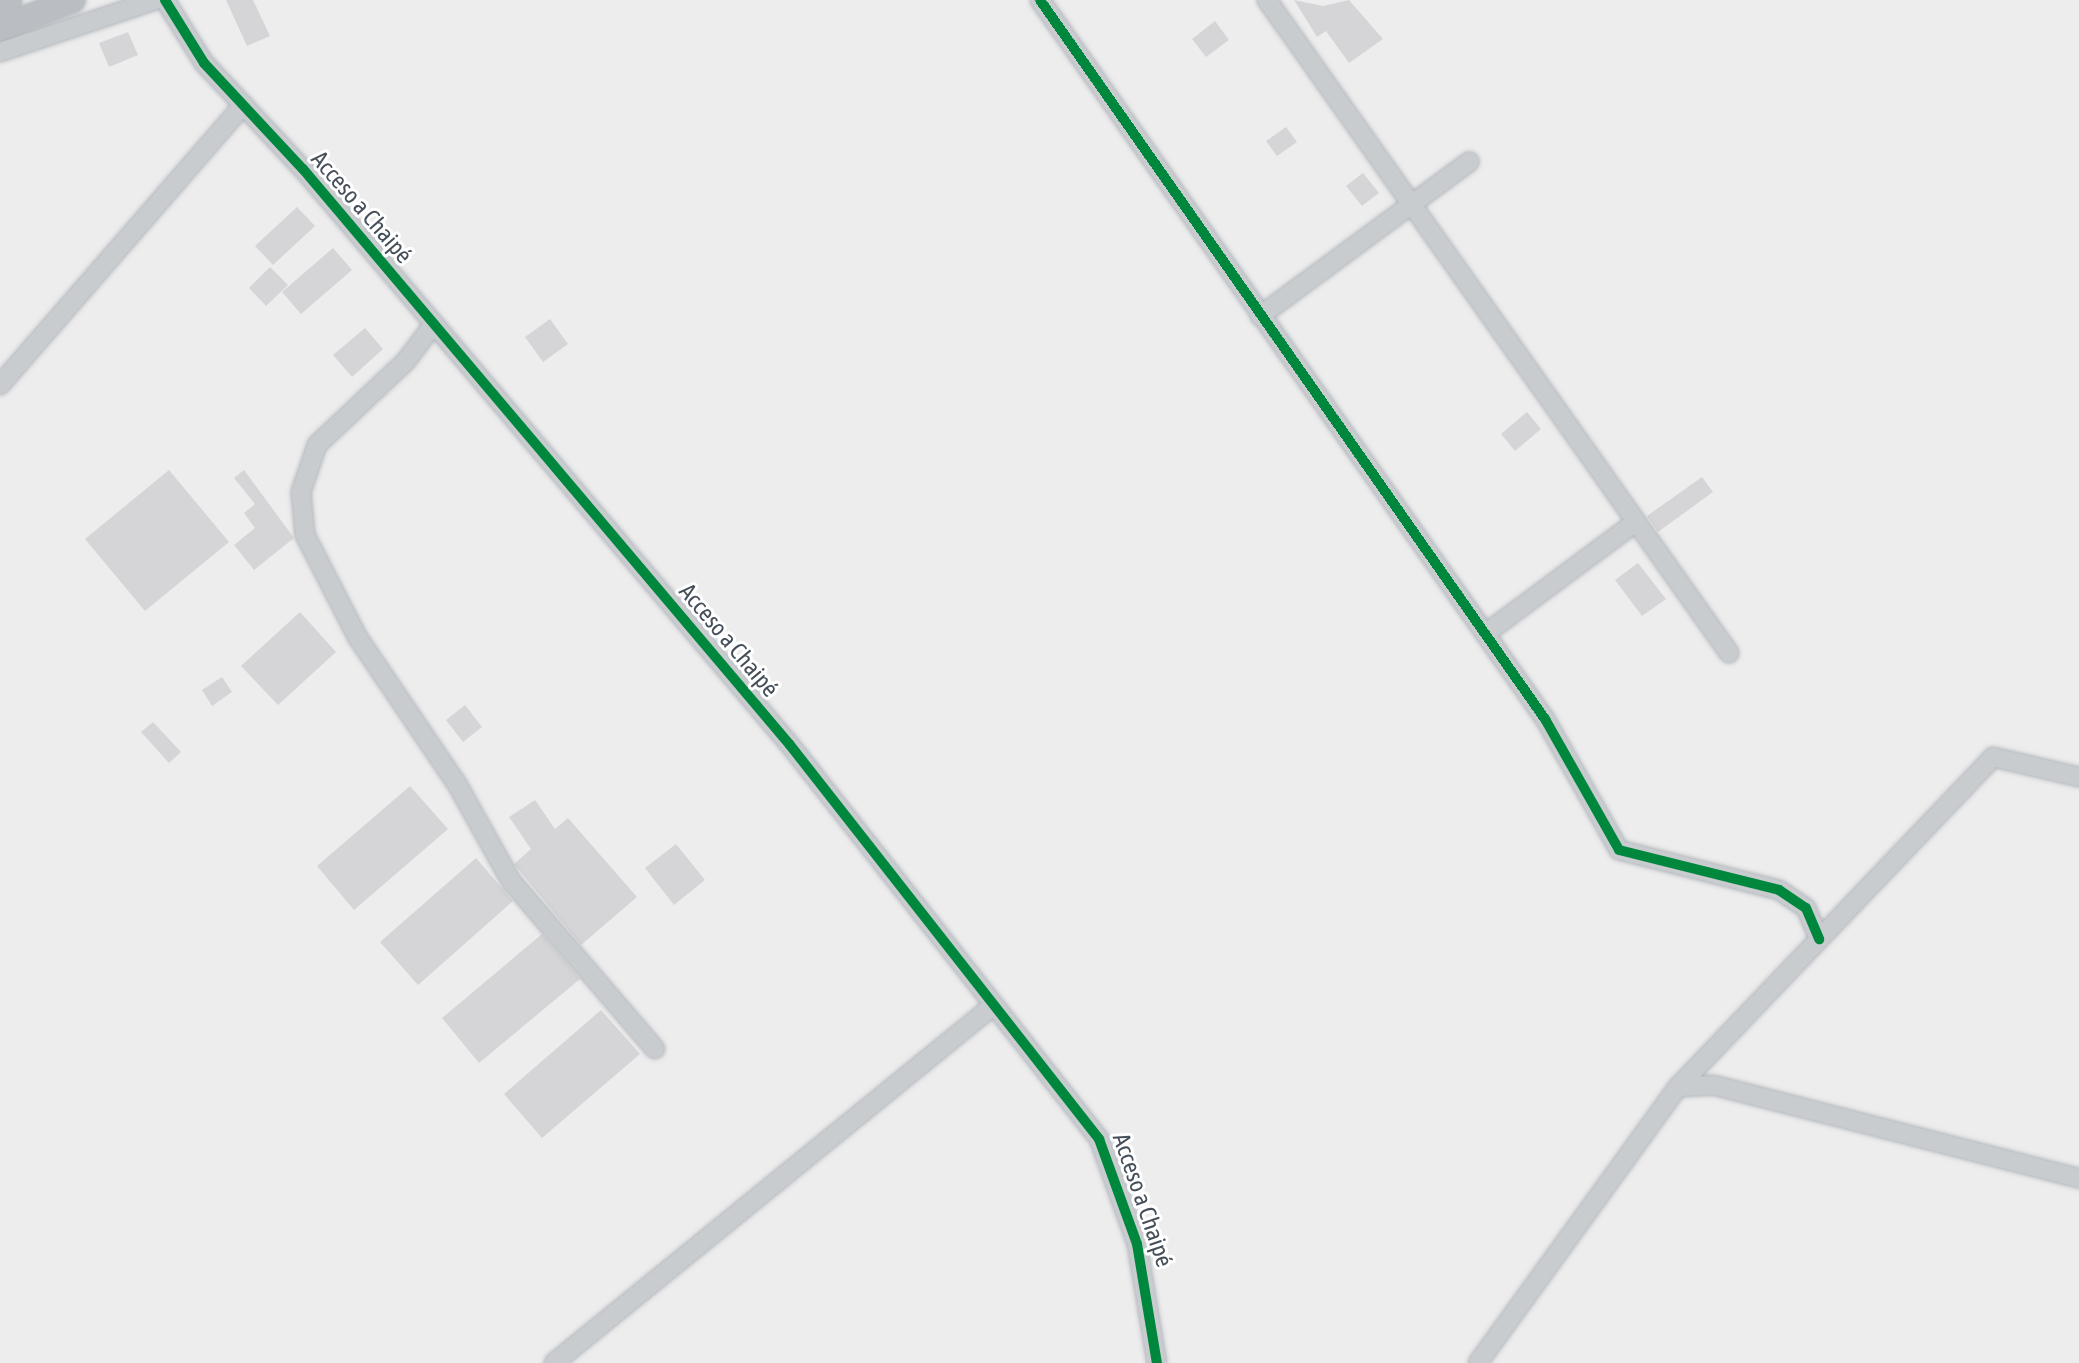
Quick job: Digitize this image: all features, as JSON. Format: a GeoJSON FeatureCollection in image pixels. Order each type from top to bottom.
{"type":"FeatureCollection","features":[{"type":"Feature","properties":{"kind":"highway"},"geometry":{"type":"LineString","coordinates":[[0,4],[9,0]]}},
{"type":"Feature","properties":{"kind":"highway"},"geometry":{"type":"LineString","coordinates":[[0,28],[73,0]]}},
{"type":"Feature","properties":{"kind":"street"},"geometry":{"type":"LineString","coordinates":[[0,52],[155,0]]}},
{"type":"Feature","properties":{"kind":"street","name":"Acceso a Chaipé"},"geometry":{"type":"LineString","coordinates":[[165,0],[204,63],[434,324],[790,745],[1099,1139],[1137,1244],[1157,1363]]}},
{"type":"Feature","properties":{"kind":"street"},"geometry":{"type":"LineString","coordinates":[[1040,0],[1259,316],[1545,719],[1619,850],[1779,890],[1806,908],[1819,939]]}},
{"type":"Feature","properties":{"kind":"street"},"geometry":{"type":"LineString","coordinates":[[1267,0],[1729,653]]}},
{"type":"Feature","properties":{"kind":"street"},"geometry":{"type":"LineString","coordinates":[[0,385],[243,105]]}},
{"type":"Feature","properties":{"kind":"street"},"geometry":{"type":"LineString","coordinates":[[1259,316],[1469,162]]}},
{"type":"Feature","properties":{"kind":"street"},"geometry":{"type":"LineString","coordinates":[[434,324],[406,361],[317,445],[301,492],[305,535],[358,638],[457,784],[511,881],[655,1049]]}},
{"type":"Feature","properties":{"kind":"street"},"geometry":{"type":"LineString","coordinates":[[1485,634],[1636,522]]}},
{"type":"Feature","properties":{"kind":"street"},"geometry":{"type":"LineString","coordinates":[[1478,1363],[1678,1087],[1993,757],[2079,777]]}},
{"type":"Feature","properties":{"kind":"street"},"geometry":{"type":"LineString","coordinates":[[554,1363],[994,1004]]}},
{"type":"Feature","properties":{"kind":"street"},"geometry":{"type":"LineString","coordinates":[[1678,1087],[1713,1085],[2079,1178]]}},
{"type":"Feature","properties":{"kind":"building"},"geometry":{"type":"Polygon","coordinates":[[[226,0],[253,0],[270,36],[247,46],[226,0]]]}},
{"type":"Feature","properties":{"kind":"building"},"geometry":{"type":"Polygon","coordinates":[[[1294,0],[1323,6],[1349,0],[1383,39],[1349,63],[1326,31],[1317,37],[1294,0]]]}},
{"type":"Feature","properties":{"kind":"building"},"geometry":{"type":"Polygon","coordinates":[[[1215,21],[1229,40],[1206,57],[1192,39],[1215,21]]]}},
{"type":"Feature","properties":{"kind":"building"},"geometry":{"type":"Polygon","coordinates":[[[128,32],[138,55],[109,67],[99,43],[128,32]]]}},
{"type":"Feature","properties":{"kind":"building"},"geometry":{"type":"Polygon","coordinates":[[[1286,127],[1297,142],[1277,156],[1266,141],[1286,127]]]}},
{"type":"Feature","properties":{"kind":"building"},"geometry":{"type":"Polygon","coordinates":[[[1363,173],[1379,193],[1362,206],[1346,186],[1363,173]]]}},
{"type":"Feature","properties":{"kind":"building"},"geometry":{"type":"Polygon","coordinates":[[[297,207],[315,226],[273,265],[255,246],[297,207]]]}},
{"type":"Feature","properties":{"kind":"building"},"geometry":{"type":"Polygon","coordinates":[[[333,248],[352,270],[301,314],[282,292],[333,248]]]}},
{"type":"Feature","properties":{"kind":"building"},"geometry":{"type":"Polygon","coordinates":[[[270,267],[288,285],[266,306],[249,288],[270,267]]]}},
{"type":"Feature","properties":{"kind":"building"},"geometry":{"type":"Polygon","coordinates":[[[550,319],[568,344],[543,362],[525,337],[550,319]]]}},
{"type":"Feature","properties":{"kind":"building"},"geometry":{"type":"Polygon","coordinates":[[[365,328],[383,349],[352,377],[333,355],[365,328]]]}},
{"type":"Feature","properties":{"kind":"building"},"geometry":{"type":"Polygon","coordinates":[[[1527,412],[1541,429],[1515,451],[1501,434],[1527,412]]]}},
{"type":"Feature","properties":{"kind":"building"},"geometry":{"type":"Polygon","coordinates":[[[169,470],[229,542],[145,611],[85,539],[169,470]]]}},
{"type":"Feature","properties":{"kind":"building"},"geometry":{"type":"Polygon","coordinates":[[[244,470],[294,538],[254,570],[234,545],[255,528],[244,513],[255,504],[234,478],[244,470]]]}},
{"type":"Feature","properties":{"kind":"building"},"geometry":{"type":"Polygon","coordinates":[[[1702,477],[1713,492],[1658,532],[1647,516],[1702,477]]]}},
{"type":"Feature","properties":{"kind":"building"},"geometry":{"type":"Polygon","coordinates":[[[1638,563],[1666,599],[1642,616],[1615,580],[1638,563]]]}},
{"type":"Feature","properties":{"kind":"building"},"geometry":{"type":"Polygon","coordinates":[[[300,612],[336,652],[278,705],[241,666],[300,612]]]}},
{"type":"Feature","properties":{"kind":"building"},"geometry":{"type":"Polygon","coordinates":[[[222,677],[232,692],[212,706],[202,690],[222,677]]]}},
{"type":"Feature","properties":{"kind":"building"},"geometry":{"type":"Polygon","coordinates":[[[465,705],[482,727],[463,742],[446,720],[465,705]]]}},
{"type":"Feature","properties":{"kind":"building"},"geometry":{"type":"Polygon","coordinates":[[[153,722],[181,752],[169,763],[141,732],[153,722]]]}},
{"type":"Feature","properties":{"kind":"building"},"geometry":{"type":"Polygon","coordinates":[[[410,786],[448,829],[354,910],[317,866],[410,786]]]}},
{"type":"Feature","properties":{"kind":"building"},"geometry":{"type":"Polygon","coordinates":[[[535,800],[555,829],[568,818],[637,897],[581,945],[514,864],[531,849],[509,817],[535,800]]]}},
{"type":"Feature","properties":{"kind":"building"},"geometry":{"type":"Polygon","coordinates":[[[676,844],[705,880],[674,905],[645,868],[676,844]]]}},
{"type":"Feature","properties":{"kind":"building"},"geometry":{"type":"Polygon","coordinates":[[[476,858],[513,901],[418,985],[380,942],[476,858]]]}},
{"type":"Feature","properties":{"kind":"building"},"geometry":{"type":"Polygon","coordinates":[[[542,934],[580,979],[479,1063],[442,1018],[542,934]]]}},
{"type":"Feature","properties":{"kind":"building"},"geometry":{"type":"Polygon","coordinates":[[[601,1010],[640,1054],[542,1138],[504,1094],[601,1010]]]}},
{"type":"Feature","properties":{"kind":"cycle path"},"geometry":{"type":"LineString","coordinates":[[165,0],[204,63],[303,169],[790,745],[1099,1139],[1137,1244],[1157,1363]]}},
{"type":"Feature","properties":{"kind":"cycle path"},"geometry":{"type":"LineString","coordinates":[[1040,0],[1545,719],[1619,850],[1779,890],[1806,908],[1819,939]]}}]}
